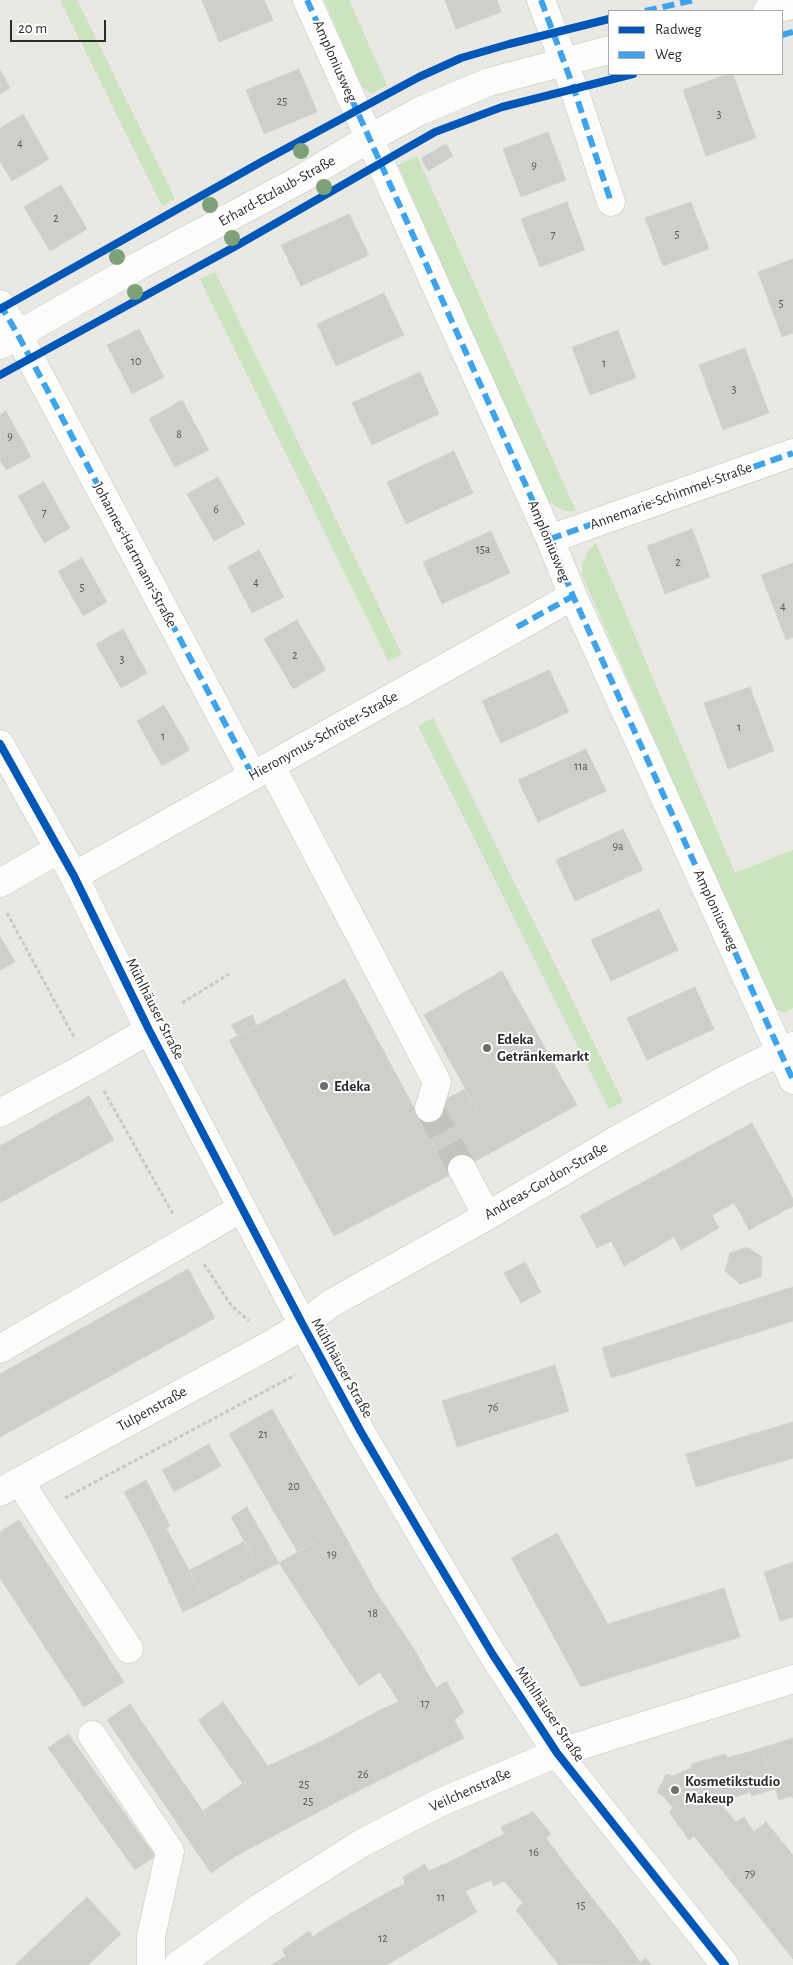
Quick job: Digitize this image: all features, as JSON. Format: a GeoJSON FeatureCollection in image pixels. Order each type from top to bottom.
{"type":"FeatureCollection","features":[{"type":"Feature","properties":{"kind":"street","name":"Amploniusweg"},"geometry":{"type":"LineString","coordinates":[[307,0],[368,139],[550,539],[573,596],[787,1049],[793,1080]]}},
{"type":"Feature","properties":{"kind":"street"},"geometry":{"type":"LineString","coordinates":[[540,0],[564,62],[611,202]]}},
{"type":"Feature","properties":{"kind":"street"},"geometry":{"type":"LineString","coordinates":[[771,10],[793,5]]}},
{"type":"Feature","properties":{"kind":"street","name":"Erhard-Etzlaub-Straße"},"geometry":{"type":"LineString","coordinates":[[9,340],[138,266],[301,180],[368,139],[420,111],[490,82],[608,50]]}},
{"type":"Feature","properties":{"kind":"street","name":"Johannes-Hartmann-Straße"},"geometry":{"type":"LineString","coordinates":[[0,304],[9,340],[262,771],[437,1082],[429,1108]]}},
{"type":"Feature","properties":{"kind":"street","name":"Annemarie-Schimmel-Straße"},"geometry":{"type":"LineString","coordinates":[[550,539],[793,453]]}},
{"type":"Feature","properties":{"kind":"street","name":"Hieronymus-Schröter-Straße"},"geometry":{"type":"LineString","coordinates":[[74,876],[573,596]]}},
{"type":"Feature","properties":{"kind":"street","name":"Mühlhäuser Straße"},"geometry":{"type":"LineString","coordinates":[[0,744],[74,876],[149,1030],[303,1325],[430,1551],[493,1655],[557,1753],[725,1965]]}},
{"type":"Feature","properties":{"kind":"street"},"geometry":{"type":"LineString","coordinates":[[2,895],[59,849]]}},
{"type":"Feature","properties":{"kind":"street"},"geometry":{"type":"LineString","coordinates":[[0,1113],[149,1030]]}},
{"type":"Feature","properties":{"kind":"street","name":"Andreas-Gordon-Straße"},"geometry":{"type":"LineString","coordinates":[[303,1325],[330,1304],[487,1216],[626,1134],[734,1075],[787,1049]]}},
{"type":"Feature","properties":{"kind":"street"},"geometry":{"type":"LineString","coordinates":[[462,1169],[487,1216]]}},
{"type":"Feature","properties":{"kind":"street"},"geometry":{"type":"LineString","coordinates":[[0,1349],[242,1208]]}},
{"type":"Feature","properties":{"kind":"street","name":"Tulpenstraße"},"geometry":{"type":"LineString","coordinates":[[17,1491],[303,1325]]}},
{"type":"Feature","properties":{"kind":"street"},"geometry":{"type":"LineString","coordinates":[[17,1491],[129,1649]]}},
{"type":"Feature","properties":{"kind":"street","name":"Veilchenstraße"},"geometry":{"type":"LineString","coordinates":[[178,1965],[262,1906],[362,1843],[439,1803],[557,1753],[793,1679]]}},
{"type":"Feature","properties":{"kind":"street"},"geometry":{"type":"LineString","coordinates":[[92,1736],[170,1851],[151,1936],[150,1965]]}},
{"type":"Feature","properties":{"kind":"path"},"geometry":{"type":"LineString","coordinates":[[2,895],[89,1065],[188,1239],[231,1305],[275,1342]]}},
{"type":"Feature","properties":{"kind":"path"},"geometry":{"type":"LineString","coordinates":[[182,1003],[230,974]]}},
{"type":"Feature","properties":{"kind":"path"},"geometry":{"type":"LineString","coordinates":[[17,1491],[51,1505],[323,1360]]}},
{"type":"Feature","properties":{"kind":"green space"},"geometry":{"type":"Polygon","coordinates":[[[60,0],[77,0],[175,199],[162,206],[60,0]]]}},
{"type":"Feature","properties":{"kind":"green space"},"geometry":{"type":"Polygon","coordinates":[[[324,0],[349,0],[387,85],[372,94],[362,87],[324,0]]]}},
{"type":"Feature","properties":{"kind":"green space"},"geometry":{"type":"Polygon","coordinates":[[[417,156],[576,511],[566,511],[556,507],[545,498],[398,165],[417,156]]]}},
{"type":"Feature","properties":{"kind":"green space"},"geometry":{"type":"Polygon","coordinates":[[[215,272],[402,654],[388,661],[200,279],[215,272]]]}},
{"type":"Feature","properties":{"kind":"green space"},"geometry":{"type":"Polygon","coordinates":[[[596,543],[735,873],[793,850],[793,1008],[784,1013],[773,1008],[582,575],[582,565],[587,553],[596,543]]]}},
{"type":"Feature","properties":{"kind":"green space"},"geometry":{"type":"Polygon","coordinates":[[[433,718],[623,1102],[609,1109],[418,726],[433,718]]]}},
{"type":"Feature","properties":{"kind":"building"},"geometry":{"type":"Polygon","coordinates":[[[202,0],[264,0],[273,20],[219,42],[202,0]]]}},
{"type":"Feature","properties":{"kind":"building"},"geometry":{"type":"Polygon","coordinates":[[[445,0],[497,0],[501,12],[456,29],[445,0]]]}},
{"type":"Feature","properties":{"kind":"building"},"geometry":{"type":"Polygon","coordinates":[[[299,69],[317,112],[264,134],[246,90],[299,69]]]}},
{"type":"Feature","properties":{"kind":"building"},"geometry":{"type":"Polygon","coordinates":[[[0,70],[10,88],[0,94],[0,70]]]}},
{"type":"Feature","properties":{"kind":"building"},"geometry":{"type":"Polygon","coordinates":[[[725,75],[733,75],[756,138],[706,156],[683,90],[725,75]]]}},
{"type":"Feature","properties":{"kind":"building"},"geometry":{"type":"Polygon","coordinates":[[[23,114],[49,159],[12,181],[0,161],[0,128],[23,114]]]}},
{"type":"Feature","properties":{"kind":"building"},"geometry":{"type":"Polygon","coordinates":[[[548,132],[566,180],[521,197],[503,149],[548,132]]]}},
{"type":"Feature","properties":{"kind":"building"},"geometry":{"type":"Polygon","coordinates":[[[446,144],[453,156],[428,171],[421,158],[446,144]]]}},
{"type":"Feature","properties":{"kind":"building"},"geometry":{"type":"Polygon","coordinates":[[[61,185],[87,229],[50,251],[24,207],[61,185]]]}},
{"type":"Feature","properties":{"kind":"building"},"geometry":{"type":"Polygon","coordinates":[[[567,202],[585,250],[540,267],[521,219],[567,202]]]}},
{"type":"Feature","properties":{"kind":"building"},"geometry":{"type":"Polygon","coordinates":[[[691,202],[709,249],[663,266],[645,218],[691,202]]]}},
{"type":"Feature","properties":{"kind":"building"},"geometry":{"type":"Polygon","coordinates":[[[349,214],[369,255],[301,286],[281,245],[349,214]]]}},
{"type":"Feature","properties":{"kind":"building"},"geometry":{"type":"Polygon","coordinates":[[[793,259],[793,333],[782,337],[758,272],[793,259]]]}},
{"type":"Feature","properties":{"kind":"building"},"geometry":{"type":"Polygon","coordinates":[[[384,293],[404,335],[336,366],[317,324],[384,293]]]}},
{"type":"Feature","properties":{"kind":"building"},"geometry":{"type":"Polygon","coordinates":[[[139,329],[164,377],[132,394],[107,345],[139,329]]]}},
{"type":"Feature","properties":{"kind":"building"},"geometry":{"type":"Polygon","coordinates":[[[618,330],[636,378],[590,395],[572,347],[618,330]]]}},
{"type":"Feature","properties":{"kind":"building"},"geometry":{"type":"Polygon","coordinates":[[[745,348],[769,413],[723,430],[699,365],[745,348]]]}},
{"type":"Feature","properties":{"kind":"building"},"geometry":{"type":"Polygon","coordinates":[[[420,372],[439,414],[372,445],[352,403],[420,372]]]}},
{"type":"Feature","properties":{"kind":"building"},"geometry":{"type":"Polygon","coordinates":[[[182,400],[209,450],[175,467],[149,419],[182,400]]]}},
{"type":"Feature","properties":{"kind":"building"},"geometry":{"type":"Polygon","coordinates":[[[6,411],[31,457],[6,470],[0,460],[0,415],[6,411]]]}},
{"type":"Feature","properties":{"kind":"building"},"geometry":{"type":"Polygon","coordinates":[[[454,451],[473,493],[406,524],[387,482],[454,451]]]}},
{"type":"Feature","properties":{"kind":"building"},"geometry":{"type":"Polygon","coordinates":[[[218,477],[245,524],[214,541],[187,494],[218,477]]]}},
{"type":"Feature","properties":{"kind":"building"},"geometry":{"type":"Polygon","coordinates":[[[44,482],[70,528],[44,543],[18,496],[44,482]]]}},
{"type":"Feature","properties":{"kind":"building"},"geometry":{"type":"Polygon","coordinates":[[[692,529],[710,577],[665,594],[647,546],[692,529]]]}},
{"type":"Feature","properties":{"kind":"building"},"geometry":{"type":"Polygon","coordinates":[[[491,531],[510,573],[442,604],[423,562],[491,531]]]}},
{"type":"Feature","properties":{"kind":"building"},"geometry":{"type":"Polygon","coordinates":[[[259,550],[284,597],[252,613],[228,567],[259,550]]]}},
{"type":"Feature","properties":{"kind":"building"},"geometry":{"type":"Polygon","coordinates":[[[82,558],[107,602],[83,616],[58,571],[82,558]]]}},
{"type":"Feature","properties":{"kind":"building"},"geometry":{"type":"Polygon","coordinates":[[[793,563],[793,637],[786,640],[761,575],[793,563]]]}},
{"type":"Feature","properties":{"kind":"building"},"geometry":{"type":"Polygon","coordinates":[[[297,620],[326,670],[293,689],[264,639],[297,620]]]}},
{"type":"Feature","properties":{"kind":"building"},"geometry":{"type":"Polygon","coordinates":[[[123,629],[147,673],[121,688],[96,644],[123,629]]]}},
{"type":"Feature","properties":{"kind":"building"},"geometry":{"type":"Polygon","coordinates":[[[549,670],[569,712],[501,743],[482,701],[549,670]]]}},
{"type":"Feature","properties":{"kind":"building"},"geometry":{"type":"Polygon","coordinates":[[[750,687],[774,751],[728,769],[704,703],[750,687]]]}},
{"type":"Feature","properties":{"kind":"building"},"geometry":{"type":"Polygon","coordinates":[[[164,705],[190,750],[162,766],[137,721],[164,705]]]}},
{"type":"Feature","properties":{"kind":"building"},"geometry":{"type":"Polygon","coordinates":[[[586,749],[606,791],[538,822],[518,780],[586,749]]]}},
{"type":"Feature","properties":{"kind":"building"},"geometry":{"type":"Polygon","coordinates":[[[623,829],[643,870],[575,901],[556,860],[623,829]]]}},
{"type":"Feature","properties":{"kind":"building"},"geometry":{"type":"Polygon","coordinates":[[[659,909],[678,950],[611,981],[591,940],[659,909]]]}},
{"type":"Feature","properties":{"kind":"building"},"geometry":{"type":"Polygon","coordinates":[[[0,936],[15,962],[0,970],[0,936]]]}},
{"type":"Feature","properties":{"kind":"building"},"geometry":{"type":"Polygon","coordinates":[[[502,971],[577,1105],[499,1148],[424,1015],[502,971]]]}},
{"type":"Feature","properties":{"kind":"building"},"geometry":{"type":"Polygon","coordinates":[[[345,979],[450,1175],[334,1236],[229,1040],[345,979]]]}},
{"type":"Feature","properties":{"kind":"building"},"geometry":{"type":"Polygon","coordinates":[[[695,987],[714,1029],[647,1060],[627,1018],[695,987]]]}},
{"type":"Feature","properties":{"kind":"building"},"geometry":{"type":"Polygon","coordinates":[[[252,1015],[257,1026],[238,1036],[231,1025],[252,1015]]]}},
{"type":"Feature","properties":{"kind":"building"},"geometry":{"type":"Polygon","coordinates":[[[465,1089],[499,1148],[450,1175],[417,1115],[465,1089]]]}},
{"type":"Feature","properties":{"kind":"building"},"geometry":{"type":"Polygon","coordinates":[[[89,1096],[114,1140],[0,1203],[0,1146],[89,1096]]]}},
{"type":"Feature","properties":{"kind":"building"},"geometry":{"type":"Polygon","coordinates":[[[752,1123],[781,1176],[763,1187],[770,1199],[742,1216],[734,1203],[712,1215],[719,1228],[681,1250],[674,1237],[624,1266],[611,1241],[597,1248],[580,1216],[752,1123]]]}},
{"type":"Feature","properties":{"kind":"building"},"geometry":{"type":"Polygon","coordinates":[[[781,1176],[793,1199],[793,1206],[749,1230],[742,1216],[770,1199],[763,1187],[781,1176]]]}},
{"type":"Feature","properties":{"kind":"building"},"geometry":{"type":"Polygon","coordinates":[[[747,1247],[762,1257],[761,1277],[740,1284],[725,1271],[730,1253],[747,1247]]]}},
{"type":"Feature","properties":{"kind":"building"},"geometry":{"type":"Polygon","coordinates":[[[525,1262],[541,1292],[521,1303],[504,1273],[525,1262]]]}},
{"type":"Feature","properties":{"kind":"building"},"geometry":{"type":"Polygon","coordinates":[[[188,1269],[215,1318],[0,1437],[0,1374],[188,1269]]]}},
{"type":"Feature","properties":{"kind":"building"},"geometry":{"type":"Polygon","coordinates":[[[793,1287],[793,1321],[723,1343],[714,1312],[793,1287]]]}},
{"type":"Feature","properties":{"kind":"building"},"geometry":{"type":"Polygon","coordinates":[[[714,1312],[723,1343],[611,1378],[602,1348],[714,1312]]]}},
{"type":"Feature","properties":{"kind":"building"},"geometry":{"type":"Polygon","coordinates":[[[555,1365],[569,1411],[457,1447],[442,1401],[555,1365]]]}},
{"type":"Feature","properties":{"kind":"building"},"geometry":{"type":"Polygon","coordinates":[[[272,1409],[340,1527],[297,1551],[229,1434],[272,1409]]]}},
{"type":"Feature","properties":{"kind":"building"},"geometry":{"type":"Polygon","coordinates":[[[793,1422],[793,1458],[696,1487],[686,1454],[793,1422]]]}},
{"type":"Feature","properties":{"kind":"building"},"geometry":{"type":"Polygon","coordinates":[[[209,1444],[221,1466],[174,1492],[162,1470],[209,1444]]]}},
{"type":"Feature","properties":{"kind":"building"},"geometry":{"type":"Polygon","coordinates":[[[146,1480],[170,1526],[149,1538],[124,1492],[146,1480]]]}},
{"type":"Feature","properties":{"kind":"building"},"geometry":{"type":"Polygon","coordinates":[[[247,1507],[279,1563],[261,1572],[231,1517],[247,1507]]]}},
{"type":"Feature","properties":{"kind":"building"},"geometry":{"type":"Polygon","coordinates":[[[19,1520],[124,1682],[84,1707],[0,1578],[0,1532],[19,1520]]]}},
{"type":"Feature","properties":{"kind":"building"},"geometry":{"type":"Polygon","coordinates":[[[340,1527],[376,1592],[321,1628],[279,1563],[340,1527]]]}},
{"type":"Feature","properties":{"kind":"building"},"geometry":{"type":"Polygon","coordinates":[[[166,1528],[206,1601],[183,1612],[149,1538],[166,1528]]]}},
{"type":"Feature","properties":{"kind":"building"},"geometry":{"type":"Polygon","coordinates":[[[557,1533],[608,1624],[724,1588],[740,1637],[581,1687],[511,1558],[557,1533]]]}},
{"type":"Feature","properties":{"kind":"building"},"geometry":{"type":"Polygon","coordinates":[[[245,1541],[261,1572],[206,1601],[190,1570],[245,1541]]]}},
{"type":"Feature","properties":{"kind":"building"},"geometry":{"type":"Polygon","coordinates":[[[793,1562],[793,1617],[780,1621],[764,1572],[793,1562]]]}},
{"type":"Feature","properties":{"kind":"building"},"geometry":{"type":"Polygon","coordinates":[[[376,1592],[414,1649],[359,1686],[321,1628],[376,1592]]]}},
{"type":"Feature","properties":{"kind":"building"},"geometry":{"type":"Polygon","coordinates":[[[414,1649],[436,1688],[446,1681],[464,1712],[454,1720],[464,1738],[408,1766],[382,1709],[399,1702],[380,1672],[414,1649]]]}},
{"type":"Feature","properties":{"kind":"building"},"geometry":{"type":"Polygon","coordinates":[[[223,1702],[268,1766],[243,1784],[198,1720],[223,1702]]]}},
{"type":"Feature","properties":{"kind":"building"},"geometry":{"type":"Polygon","coordinates":[[[130,1704],[234,1857],[211,1873],[107,1720],[130,1704]]]}},
{"type":"Feature","properties":{"kind":"building"},"geometry":{"type":"Polygon","coordinates":[[[382,1709],[408,1766],[350,1795],[322,1741],[382,1709]]]}},
{"type":"Feature","properties":{"kind":"building"},"geometry":{"type":"Polygon","coordinates":[[[68,1734],[155,1856],[135,1870],[48,1748],[68,1734]]]}},
{"type":"Feature","properties":{"kind":"building"},"geometry":{"type":"Polygon","coordinates":[[[793,1738],[793,1798],[792,1796],[779,1800],[762,1748],[793,1738]]]}},
{"type":"Feature","properties":{"kind":"building"},"geometry":{"type":"Polygon","coordinates":[[[322,1741],[350,1795],[292,1826],[268,1766],[322,1741]]]}},
{"type":"Feature","properties":{"kind":"building"},"geometry":{"type":"Polygon","coordinates":[[[762,1748],[775,1789],[752,1796],[750,1792],[732,1798],[733,1800],[722,1806],[736,1822],[744,1817],[754,1832],[716,1863],[694,1836],[689,1840],[669,1812],[673,1808],[663,1796],[657,1793],[666,1774],[673,1776],[691,1768],[691,1764],[726,1754],[727,1758],[762,1748]]]}},
{"type":"Feature","properties":{"kind":"building"},"geometry":{"type":"Polygon","coordinates":[[[268,1766],[292,1826],[234,1857],[203,1811],[268,1766]]]}},
{"type":"Feature","properties":{"kind":"building"},"geometry":{"type":"Polygon","coordinates":[[[533,1812],[551,1834],[546,1838],[574,1875],[523,1903],[504,1881],[494,1886],[491,1880],[465,1891],[449,1862],[504,1834],[501,1827],[533,1812]]]}},
{"type":"Feature","properties":{"kind":"building"},"geometry":{"type":"Polygon","coordinates":[[[766,1822],[793,1855],[793,1887],[758,1915],[716,1863],[766,1822]]]}},
{"type":"Feature","properties":{"kind":"building"},"geometry":{"type":"Polygon","coordinates":[[[449,1862],[477,1912],[420,1945],[388,1892],[405,1884],[403,1877],[425,1864],[429,1871],[449,1862]]]}},
{"type":"Feature","properties":{"kind":"building"},"geometry":{"type":"Polygon","coordinates":[[[574,1875],[620,1933],[563,1965],[559,1965],[516,1910],[523,1903],[574,1875]]]}},
{"type":"Feature","properties":{"kind":"building"},"geometry":{"type":"Polygon","coordinates":[[[793,1887],[793,1959],[758,1915],[793,1887]]]}},
{"type":"Feature","properties":{"kind":"building"},"geometry":{"type":"Polygon","coordinates":[[[388,1892],[420,1945],[387,1965],[347,1965],[324,1929],[388,1892]]]}},
{"type":"Feature","properties":{"kind":"building"},"geometry":{"type":"Polygon","coordinates":[[[87,1897],[121,1934],[88,1965],[15,1965],[87,1897]]]}},
{"type":"Feature","properties":{"kind":"building"},"geometry":{"type":"Polygon","coordinates":[[[324,1929],[347,1965],[271,1965],[286,1956],[282,1950],[309,1931],[313,1937],[324,1929]]]}},
{"type":"Feature","properties":{"kind":"building"},"geometry":{"type":"Polygon","coordinates":[[[620,1933],[640,1962],[646,1958],[651,1965],[564,1964],[620,1933]]]}},
{"type":"Feature","properties":{"kind":"tunnel"},"geometry":{"type":"LineString","coordinates":[[429,1108],[462,1169]]}},
{"type":"Feature","properties":{"kind":"marked path"},"geometry":{"type":"LineString","coordinates":[[307,0],[550,539],[573,596],[793,1080]]}},
{"type":"Feature","properties":{"kind":"marked path"},"geometry":{"type":"LineString","coordinates":[[541,0],[574,89],[611,202]]}},
{"type":"Feature","properties":{"kind":"marked path"},"geometry":{"type":"LineString","coordinates":[[649,10],[694,0]]}},
{"type":"Feature","properties":{"kind":"marked path"},"geometry":{"type":"LineString","coordinates":[[783,35],[793,32]]}},
{"type":"Feature","properties":{"kind":"marked path"},"geometry":{"type":"LineString","coordinates":[[0,304],[253,776]]}},
{"type":"Feature","properties":{"kind":"marked path"},"geometry":{"type":"LineString","coordinates":[[550,539],[793,453]]}},
{"type":"Feature","properties":{"kind":"marked path"},"geometry":{"type":"LineString","coordinates":[[517,627],[573,596]]}},
{"type":"Feature","properties":{"kind":"cycle path"},"geometry":{"type":"LineString","coordinates":[[0,309],[263,161],[419,77],[461,58],[608,19]]}},
{"type":"Feature","properties":{"kind":"cycle path"},"geometry":{"type":"LineString","coordinates":[[0,375],[236,246],[435,132],[502,107],[629,75]]}},
{"type":"Feature","properties":{"kind":"cycle path"},"geometry":{"type":"LineString","coordinates":[[0,744],[74,876],[149,1030],[303,1325],[361,1432],[426,1543],[493,1655],[557,1753],[725,1965]]}},
{"type":"Feature","properties":{"kind":"place","name":"Edeka Getränkemarkt"},"geometry":{"type":"Point","coordinates":[487,1048]}},
{"type":"Feature","properties":{"kind":"place","name":"Edeka"},"geometry":{"type":"Point","coordinates":[324,1086]}},
{"type":"Feature","properties":{"kind":"place","name":"Kosmetikstudio Makeup"},"geometry":{"type":"Point","coordinates":[675,1790]}}]}
